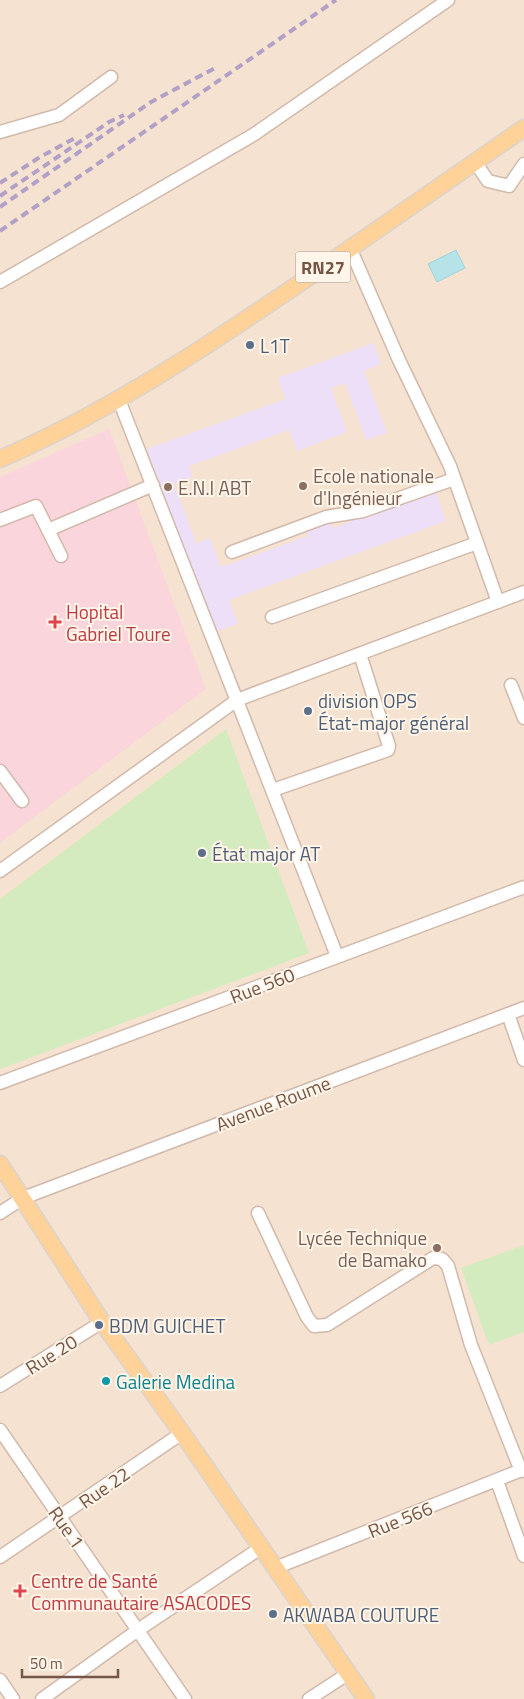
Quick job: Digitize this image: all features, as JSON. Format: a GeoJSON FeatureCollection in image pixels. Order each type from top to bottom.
{"type":"FeatureCollection","features":[{"type":"Feature","properties":{"kind":"main road","name":"RN27"},"geometry":{"type":"LineString","coordinates":[[0,460],[50,438],[119,400],[226,334],[524,128]]}},
{"type":"Feature","properties":{"kind":"main road"},"geometry":{"type":"LineString","coordinates":[[0,1164],[102,1322],[262,1547],[366,1699]]}},
{"type":"Feature","properties":{"kind":"street"},"geometry":{"type":"LineString","coordinates":[[0,282],[254,135],[448,0]]}},
{"type":"Feature","properties":{"kind":"street"},"geometry":{"type":"LineString","coordinates":[[0,132],[59,115],[111,77]]}},
{"type":"Feature","properties":{"kind":"street"},"geometry":{"type":"LineString","coordinates":[[475,162],[488,181],[509,186],[524,164]]}},
{"type":"Feature","properties":{"kind":"street"},"geometry":{"type":"LineString","coordinates":[[350,248],[454,479],[498,602]]}},
{"type":"Feature","properties":{"kind":"street"},"geometry":{"type":"LineString","coordinates":[[119,400],[337,956]]}},
{"type":"Feature","properties":{"kind":"street"},"geometry":{"type":"LineString","coordinates":[[232,552],[326,517],[363,511],[454,479]]}},
{"type":"Feature","properties":{"kind":"street"},"geometry":{"type":"LineString","coordinates":[[48,530],[153,485]]}},
{"type":"Feature","properties":{"kind":"street"},"geometry":{"type":"LineString","coordinates":[[0,520],[36,506],[61,556]]}},
{"type":"Feature","properties":{"kind":"street"},"geometry":{"type":"LineString","coordinates":[[272,617],[477,543]]}},
{"type":"Feature","properties":{"kind":"street"},"geometry":{"type":"LineString","coordinates":[[0,871],[237,700],[524,592]]}},
{"type":"Feature","properties":{"kind":"street"},"geometry":{"type":"LineString","coordinates":[[273,790],[388,750],[389,746],[360,654]]}},
{"type":"Feature","properties":{"kind":"street"},"geometry":{"type":"LineString","coordinates":[[511,685],[524,718]]}},
{"type":"Feature","properties":{"kind":"street"},"geometry":{"type":"LineString","coordinates":[[0,771],[22,800]]}},
{"type":"Feature","properties":{"kind":"street","name":"Rue 560"},"geometry":{"type":"LineString","coordinates":[[0,1083],[524,888]]}},
{"type":"Feature","properties":{"kind":"street","name":"Avenue Roume"},"geometry":{"type":"LineString","coordinates":[[0,1213],[23,1198],[524,1008]]}},
{"type":"Feature","properties":{"kind":"street"},"geometry":{"type":"LineString","coordinates":[[508,1014],[524,1060]]}},
{"type":"Feature","properties":{"kind":"street"},"geometry":{"type":"LineString","coordinates":[[258,1213],[307,1317],[314,1326],[327,1325],[433,1258],[442,1259],[448,1266],[471,1345],[522,1470]]}},
{"type":"Feature","properties":{"kind":"street","name":"Rue 20"},"geometry":{"type":"LineString","coordinates":[[0,1386],[102,1322]]}},
{"type":"Feature","properties":{"kind":"street","name":"Rue 1"},"geometry":{"type":"LineString","coordinates":[[0,1430],[185,1699]]}},
{"type":"Feature","properties":{"kind":"street","name":"Rue 22"},"geometry":{"type":"LineString","coordinates":[[0,1557],[182,1433]]}},
{"type":"Feature","properties":{"kind":"street","name":"Rue 566"},"geometry":{"type":"LineString","coordinates":[[275,1568],[522,1470]]}},
{"type":"Feature","properties":{"kind":"street"},"geometry":{"type":"LineString","coordinates":[[497,1480],[524,1556]]}},
{"type":"Feature","properties":{"kind":"street"},"geometry":{"type":"LineString","coordinates":[[42,1699],[138,1630],[262,1547]]}},
{"type":"Feature","properties":{"kind":"street"},"geometry":{"type":"LineString","coordinates":[[309,1699],[349,1673]]}},
{"type":"Feature","properties":{"kind":"street"},"geometry":{"type":"LineString","coordinates":[[0,1680],[13,1699]]}},
{"type":"Feature","properties":{"kind":"shaded area"},"geometry":{"type":"Polygon","coordinates":[[[0,0],[524,0],[524,1699],[0,1699],[0,0]]]}},
{"type":"Feature","properties":{"kind":"shaded area","name":"E.N.I ABT"},"geometry":{"type":"Polygon","coordinates":[[[373,343],[381,364],[364,371],[387,433],[366,440],[345,383],[331,388],[347,432],[297,451],[289,430],[189,466],[192,477],[174,484],[196,543],[210,538],[221,567],[308,536],[306,531],[331,523],[333,528],[435,490],[446,521],[229,600],[238,624],[214,632],[147,449],[285,399],[278,378],[373,343]]]}},
{"type":"Feature","properties":{"kind":"shaded area"},"geometry":{"type":"Polygon","coordinates":[[[109,429],[206,689],[0,843],[0,477],[109,429]]]}},
{"type":"Feature","properties":{"kind":"green space"},"geometry":{"type":"Polygon","coordinates":[[[226,729],[309,953],[0,1069],[0,899],[226,729]]]}},
{"type":"Feature","properties":{"kind":"green space"},"geometry":{"type":"Polygon","coordinates":[[[524,1245],[524,1332],[489,1345],[461,1268],[524,1245]]]}},
{"type":"Feature","properties":{"kind":"water"},"geometry":{"type":"Polygon","coordinates":[[[456,250],[465,268],[437,282],[428,264],[456,250]]]}},
{"type":"Feature","properties":{"kind":"railway"},"geometry":{"type":"LineString","coordinates":[[0,231],[336,0]]}},
{"type":"Feature","properties":{"kind":"railway"},"geometry":{"type":"LineString","coordinates":[[0,207],[151,102],[217,67]]}},
{"type":"Feature","properties":{"kind":"railway"},"geometry":{"type":"LineString","coordinates":[[0,196],[109,122],[124,115]]}},
{"type":"Feature","properties":{"kind":"railway"},"geometry":{"type":"LineString","coordinates":[[0,183],[40,157],[75,138]]}},
{"type":"Feature","properties":{"kind":"place","name":"L1T"},"geometry":{"type":"Point","coordinates":[250,345]}},
{"type":"Feature","properties":{"kind":"place","name":"Ecole nationale d'Ingénieur"},"geometry":{"type":"Point","coordinates":[303,486]}},
{"type":"Feature","properties":{"kind":"place","name":"E.N.I ABT"},"geometry":{"type":"Point","coordinates":[168,487]}},
{"type":"Feature","properties":{"kind":"place","name":"Hopital Gabriel Toure"},"geometry":{"type":"Point","coordinates":[55,622]}},
{"type":"Feature","properties":{"kind":"place","name":"division OPS État-major général"},"geometry":{"type":"Point","coordinates":[308,711]}},
{"type":"Feature","properties":{"kind":"place","name":"État major AT"},"geometry":{"type":"Point","coordinates":[202,853]}},
{"type":"Feature","properties":{"kind":"place","name":"Lycée Technique de Bamako"},"geometry":{"type":"Point","coordinates":[437,1248]}},
{"type":"Feature","properties":{"kind":"place","name":"BDM GUICHET"},"geometry":{"type":"Point","coordinates":[99,1325]}},
{"type":"Feature","properties":{"kind":"place","name":"Galerie Medina"},"geometry":{"type":"Point","coordinates":[106,1381]}},
{"type":"Feature","properties":{"kind":"place","name":"Centre de Santé Communautaire ASACODES"},"geometry":{"type":"Point","coordinates":[20,1591]}},
{"type":"Feature","properties":{"kind":"place","name":"AKWABA COUTURE"},"geometry":{"type":"Point","coordinates":[273,1614]}}]}
